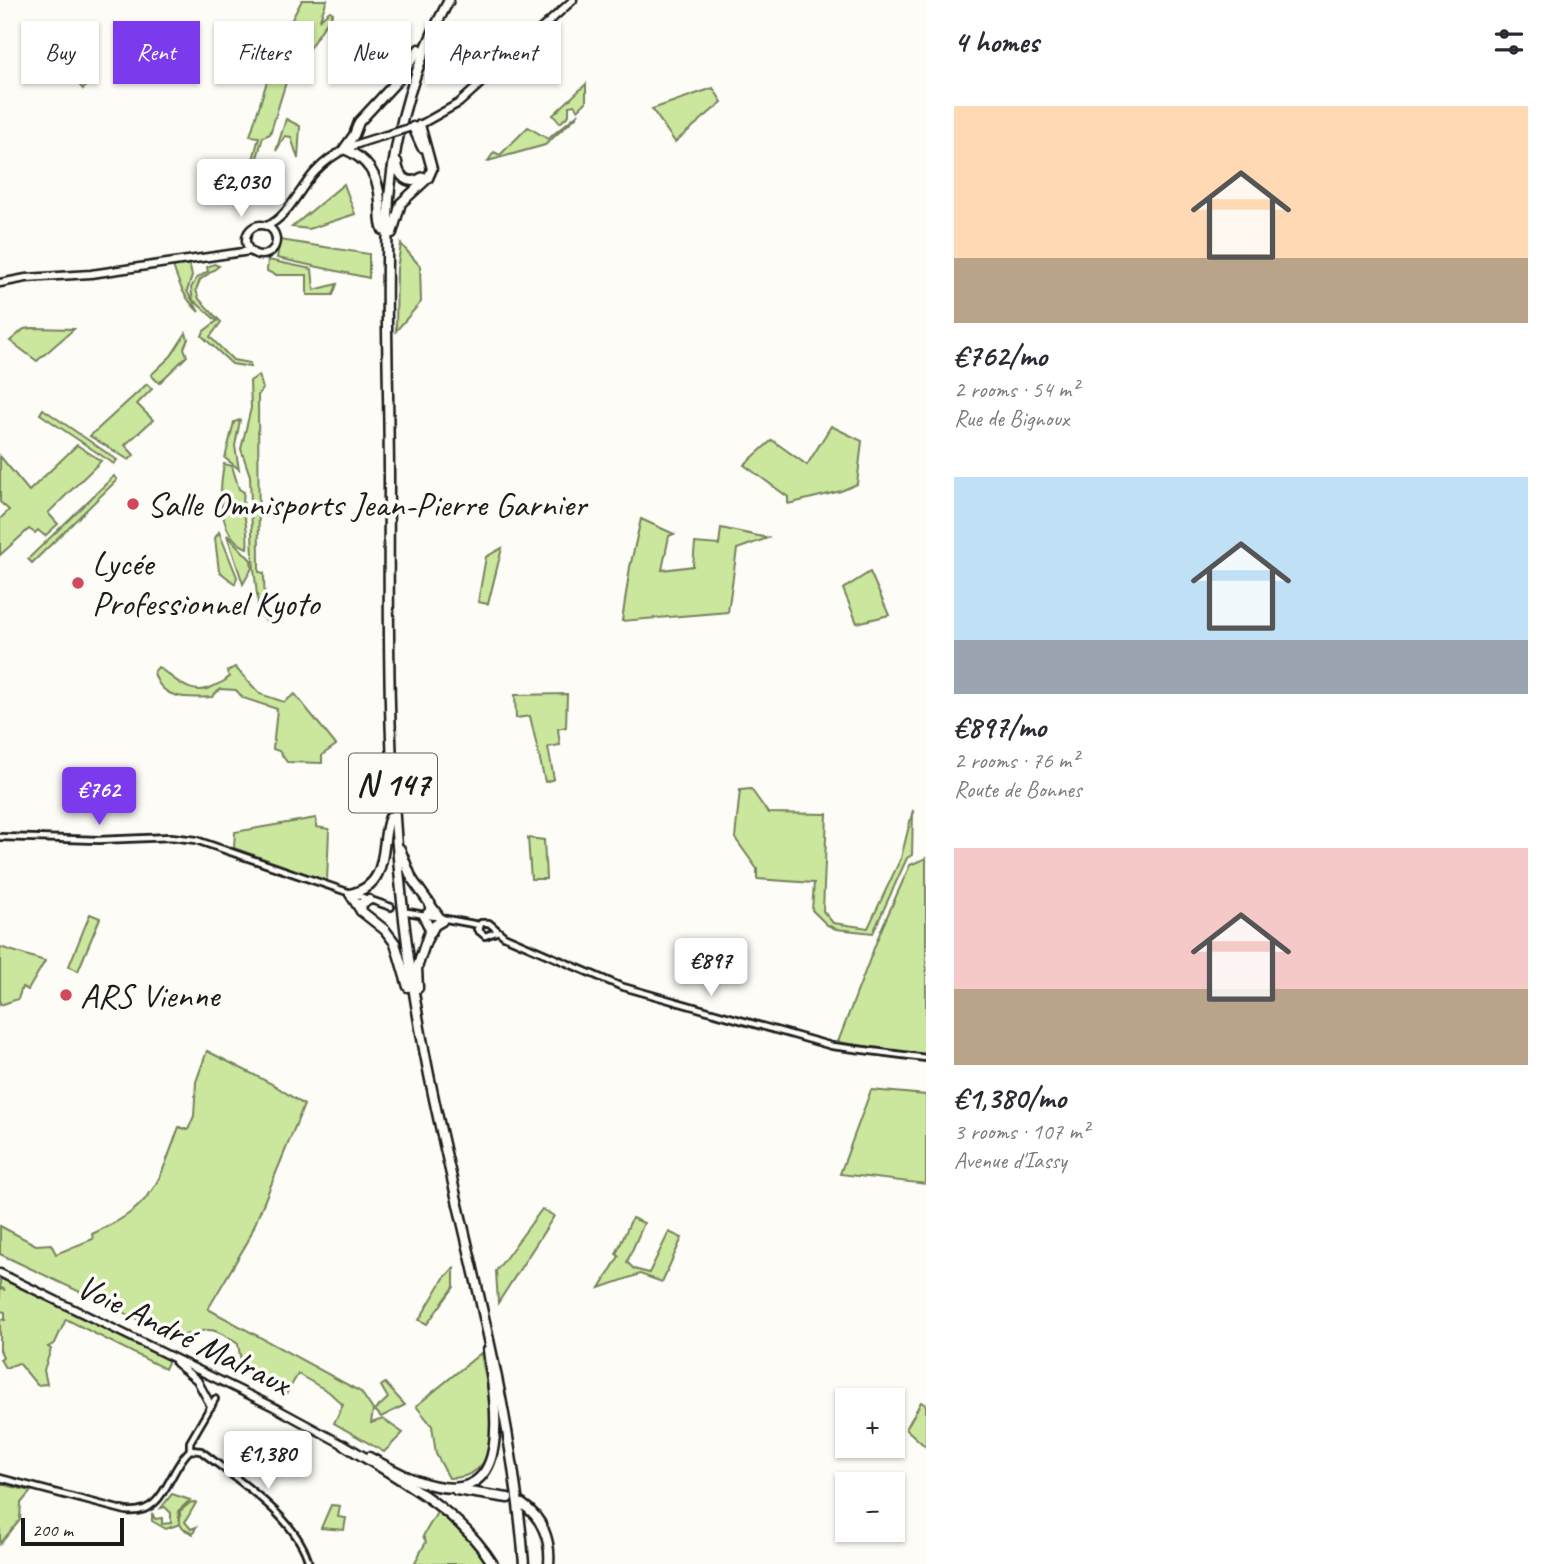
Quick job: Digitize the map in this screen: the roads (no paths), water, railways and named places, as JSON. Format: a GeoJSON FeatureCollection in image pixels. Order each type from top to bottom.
{"type":"FeatureCollection","features":[{"type":"Feature","properties":{"kind":"highway","name":"N 147"},"geometry":{"type":"LineString","coordinates":[[443,0],[419,48],[393,135],[386,175],[383,230],[385,701],[392,816],[408,987],[430,1101],[488,1350],[508,1456],[521,1564]]}},
{"type":"Feature","properties":{"kind":"highway","name":"N 147"},"geometry":{"type":"LineString","coordinates":[[449,0],[422,56],[401,121],[389,197],[389,666],[392,816],[418,1018],[503,1396],[518,1499],[521,1564]]}},
{"type":"Feature","properties":{"kind":"highway"},"geometry":{"type":"LineString","coordinates":[[383,230],[377,186],[356,139],[359,122],[398,80],[419,48]]}},
{"type":"Feature","properties":{"kind":"highway"},"geometry":{"type":"LineString","coordinates":[[401,121],[397,164],[402,177],[413,182],[421,179],[429,166],[414,127]]}},
{"type":"Feature","properties":{"kind":"highway"},"geometry":{"type":"LineString","coordinates":[[388,260],[393,226],[401,203],[428,178],[432,169],[414,127]]}},
{"type":"Feature","properties":{"kind":"highway"},"geometry":{"type":"LineString","coordinates":[[356,139],[344,149],[364,159]]}},
{"type":"Feature","properties":{"kind":"highway"},"geometry":{"type":"LineString","coordinates":[[392,816],[382,865],[364,887],[350,894],[361,911],[385,930],[395,943],[408,987]]}},
{"type":"Feature","properties":{"kind":"highway"},"geometry":{"type":"LineString","coordinates":[[392,816],[407,868],[442,921],[435,925],[427,939]]}},
{"type":"Feature","properties":{"kind":"highway"},"geometry":{"type":"LineString","coordinates":[[361,911],[362,903],[367,899],[364,887]]}},
{"type":"Feature","properties":{"kind":"highway"},"geometry":{"type":"LineString","coordinates":[[418,1018],[418,968],[430,925],[424,917],[430,911],[430,903]]}},
{"type":"Feature","properties":{"kind":"highway"},"geometry":{"type":"LineString","coordinates":[[344,1445],[428,1484],[460,1486],[479,1476],[492,1458],[497,1439],[488,1350]]}},
{"type":"Feature","properties":{"kind":"highway"},"geometry":{"type":"LineString","coordinates":[[344,1445],[448,1514],[469,1533],[493,1564]]}},
{"type":"Feature","properties":{"kind":"highway"},"geometry":{"type":"LineString","coordinates":[[369,1457],[424,1485],[508,1498]]}},
{"type":"Feature","properties":{"kind":"highway"},"geometry":{"type":"LineString","coordinates":[[522,1504],[535,1515],[545,1530],[550,1548],[549,1564]]}},
{"type":"Feature","properties":{"kind":"main road"},"geometry":{"type":"LineString","coordinates":[[356,139],[383,136],[414,127],[460,102],[573,0]]}},
{"type":"Feature","properties":{"kind":"main road"},"geometry":{"type":"LineString","coordinates":[[235,251],[246,240],[251,229],[267,226],[281,215],[317,169],[344,149]]}},
{"type":"Feature","properties":{"kind":"main road"},"geometry":{"type":"LineString","coordinates":[[0,283],[34,277],[103,273],[235,251],[250,251],[262,255],[271,251],[276,242],[274,232],[281,215]]}},
{"type":"Feature","properties":{"kind":"main road"},"geometry":{"type":"LineString","coordinates":[[267,226],[274,232]]}},
{"type":"Feature","properties":{"kind":"main road"},"geometry":{"type":"LineString","coordinates":[[246,240],[250,251]]}},
{"type":"Feature","properties":{"kind":"main road","name":"Voie André Malraux"},"geometry":{"type":"LineString","coordinates":[[0,1273],[272,1406],[344,1445]]}},
{"type":"Feature","properties":{"kind":"main road"},"geometry":{"type":"LineString","coordinates":[[154,1348],[190,1372],[211,1406]]}},
{"type":"Feature","properties":{"kind":"main road"},"geometry":{"type":"LineString","coordinates":[[205,1395],[215,1399]]}},
{"type":"Feature","properties":{"kind":"street"},"geometry":{"type":"LineString","coordinates":[[0,837],[99,840],[171,837],[196,840],[391,906]]}},
{"type":"Feature","properties":{"kind":"street"},"geometry":{"type":"LineString","coordinates":[[408,912],[477,928],[485,936],[497,932]]}},
{"type":"Feature","properties":{"kind":"street"},"geometry":{"type":"LineString","coordinates":[[477,928],[486,922],[497,932],[620,986],[832,1046],[926,1058]]}},
{"type":"Feature","properties":{"kind":"street"},"geometry":{"type":"LineString","coordinates":[[490,934],[492,927]]}},
{"type":"Feature","properties":{"kind":"street"},"geometry":{"type":"LineString","coordinates":[[0,1478],[126,1511],[143,1511],[158,1501],[192,1450],[190,1442],[215,1399]]}},
{"type":"Feature","properties":{"kind":"street"},"geometry":{"type":"LineString","coordinates":[[192,1450],[201,1451],[292,1528],[302,1542],[309,1564]]}},
{"type":"Feature","properties":{"kind":"place","name":"Salle Omnisports Jean-Pierre Garnier"},"geometry":{"type":"Point","coordinates":[133,504]}},
{"type":"Feature","properties":{"kind":"place","name":"Lycée Professionnel Kyoto"},"geometry":{"type":"Point","coordinates":[78,583]}},
{"type":"Feature","properties":{"kind":"place","name":"ARS Vienne"},"geometry":{"type":"Point","coordinates":[66,995]}}]}
